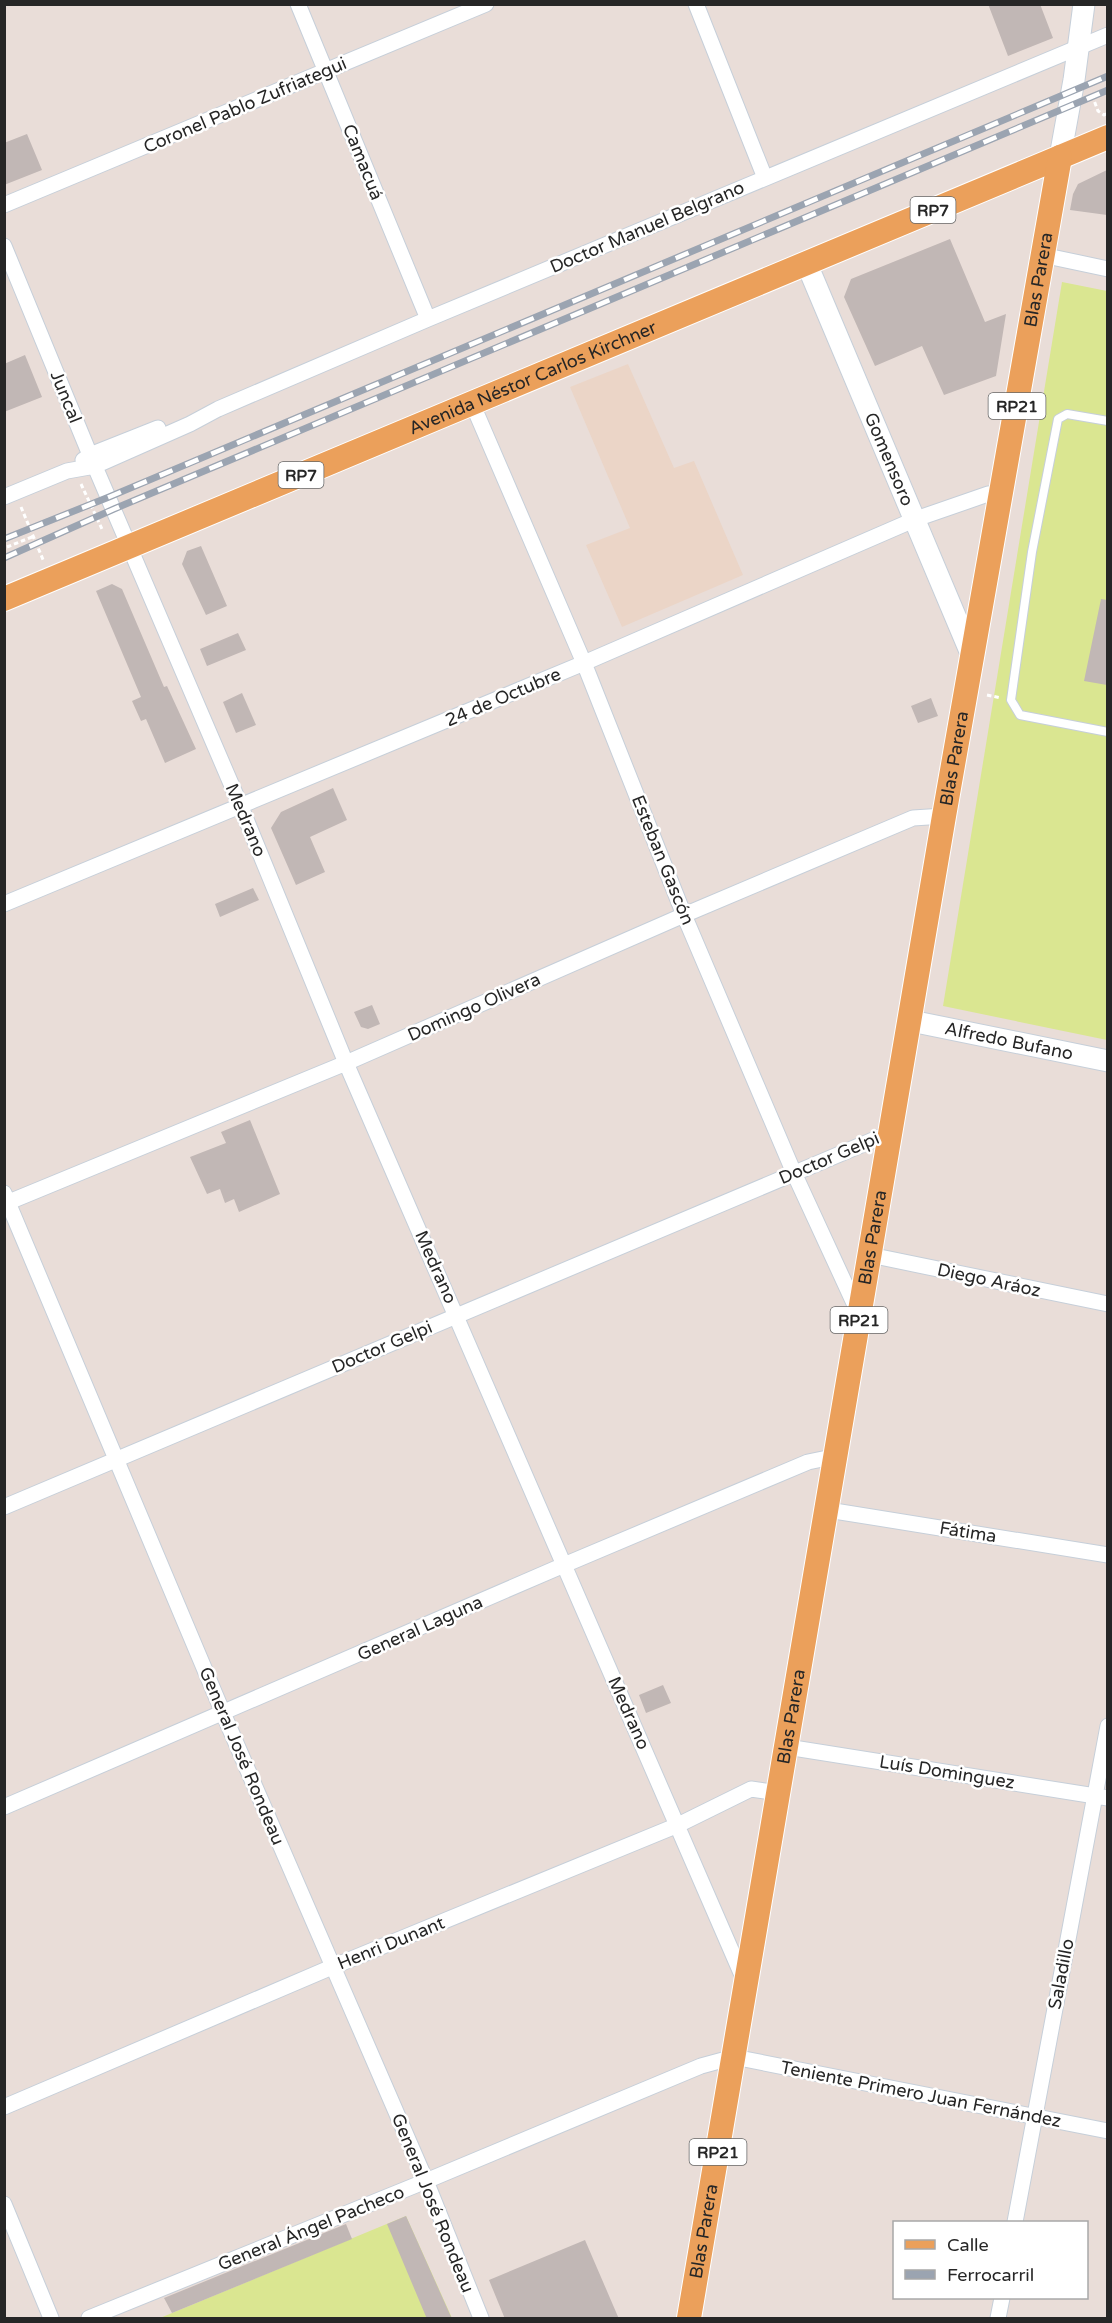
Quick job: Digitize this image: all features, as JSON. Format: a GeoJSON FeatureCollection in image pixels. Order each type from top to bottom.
{"type":"FeatureCollection","features":[{"type":"Feature","properties":{"kind":"main road","name":"RP7"},"geometry":{"type":"LineString","coordinates":[[1060,157],[1107,137]]}},
{"type":"Feature","properties":{"kind":"main road","name":"Blas Parera"},"geometry":{"type":"LineString","coordinates":[[689,2319],[972,656],[1060,157]]}},
{"type":"Feature","properties":{"kind":"main road","name":"Avenida Néstor Carlos Kirchner"},"geometry":{"type":"LineString","coordinates":[[4,599],[1060,157]]}},
{"type":"Feature","properties":{"kind":"street","name":"Camacuá"},"geometry":{"type":"LineString","coordinates":[[298,4],[428,319]]}},
{"type":"Feature","properties":{"kind":"street","name":"Coronel Pablo Zufriategui"},"geometry":{"type":"LineString","coordinates":[[4,205],[486,4]]}},
{"type":"Feature","properties":{"kind":"street"},"geometry":{"type":"LineString","coordinates":[[696,4],[765,178]]}},
{"type":"Feature","properties":{"kind":"street"},"geometry":{"type":"LineString","coordinates":[[1060,157],[1084,4]]}},
{"type":"Feature","properties":{"kind":"street","name":"Doctor Manuel Belgrano"},"geometry":{"type":"LineString","coordinates":[[10,495],[190,424],[218,409],[428,319],[1107,35]]}},
{"type":"Feature","properties":{"kind":"street","name":"Juncal"},"geometry":{"type":"LineString","coordinates":[[4,246],[130,547]]}},
{"type":"Feature","properties":{"kind":"street"},"geometry":{"type":"LineString","coordinates":[[1042,255],[1107,269]]}},
{"type":"Feature","properties":{"kind":"street","name":"Gomensoro"},"geometry":{"type":"LineString","coordinates":[[806,262],[972,656]]}},
{"type":"Feature","properties":{"kind":"street","name":"Esteban Gascón"},"geometry":{"type":"LineString","coordinates":[[472,403],[584,663],[684,915],[794,1173],[860,1314]]}},
{"type":"Feature","properties":{"kind":"street","name":"24 de Octubre"},"geometry":{"type":"LineString","coordinates":[[4,904],[584,663],[916,519],[988,494],[1002,493]]}},
{"type":"Feature","properties":{"kind":"street","name":"Medrano"},"geometry":{"type":"LineString","coordinates":[[130,547],[241,807],[346,1063],[746,1984]]}},
{"type":"Feature","properties":{"kind":"street","name":"Domingo Olivera"},"geometry":{"type":"LineString","coordinates":[[6,1200],[346,1063],[913,818],[945,816]]}},
{"type":"Feature","properties":{"kind":"street","name":"Alfredo Bufano"},"geometry":{"type":"LineString","coordinates":[[910,1021],[1107,1061]]}},
{"type":"Feature","properties":{"kind":"street","name":"Doctor Gelpi"},"geometry":{"type":"LineString","coordinates":[[4,1507],[892,1132]]}},
{"type":"Feature","properties":{"kind":"street","name":"General José Rondeau"},"geometry":{"type":"LineString","coordinates":[[6,1200],[223,1713],[426,2181],[481,2319]]}},
{"type":"Feature","properties":{"kind":"street","name":"Diego Aráoz"},"geometry":{"type":"LineString","coordinates":[[870,1255],[1107,1304]]}},
{"type":"Feature","properties":{"kind":"street","name":"General Laguna"},"geometry":{"type":"LineString","coordinates":[[4,1807],[564,1565],[808,1462],[837,1455]]}},
{"type":"Feature","properties":{"kind":"street","name":"Fátima"},"geometry":{"type":"LineString","coordinates":[[828,1510],[1107,1555]]}},
{"type":"Feature","properties":{"kind":"street","name":"Saladillo"},"geometry":{"type":"LineString","coordinates":[[1015,2221],[1034,2116],[1101,1797],[1107,1726]]}},
{"type":"Feature","properties":{"kind":"street","name":"Luís Dominguez"},"geometry":{"type":"LineString","coordinates":[[787,1747],[1101,1797]]}},
{"type":"Feature","properties":{"kind":"street","name":"Henri Dunant"},"geometry":{"type":"LineString","coordinates":[[4,2107],[332,1967],[678,1825],[751,1789],[779,1793]]}},
{"type":"Feature","properties":{"kind":"street","name":"Teniente Primero Juan Fernández"},"geometry":{"type":"LineString","coordinates":[[734,2057],[1107,2132]]}},
{"type":"Feature","properties":{"kind":"street","name":"General Ángel Pacheco"},"geometry":{"type":"LineString","coordinates":[[89,2319],[701,2066],[734,2057]]}},
{"type":"Feature","properties":{"kind":"street"},"geometry":{"type":"LineString","coordinates":[[4,2204],[51,2319]]}},
{"type":"Feature","properties":{"kind":"street"},"geometry":{"type":"LineString","coordinates":[[998,2319],[1002,2299]]}},
{"type":"Feature","properties":{"kind":"lane"},"geometry":{"type":"LineString","coordinates":[[1107,421],[1067,414],[1058,419],[1032,552],[1011,700],[1020,716],[1107,732]]}},
{"type":"Feature","properties":{"kind":"path"},"geometry":{"type":"LineString","coordinates":[[1107,457],[1107,463]]}},
{"type":"Feature","properties":{"kind":"path"},"geometry":{"type":"LineString","coordinates":[[10,495],[45,565]]}},
{"type":"Feature","properties":{"kind":"path"},"geometry":{"type":"LineString","coordinates":[[7,547],[32,537]]}},
{"type":"Feature","properties":{"kind":"path"},"geometry":{"type":"LineString","coordinates":[[967,692],[1011,700]]}},
{"type":"Feature","properties":{"kind":"shaded area"},"geometry":{"type":"Polygon","coordinates":[[[628,364],[674,468],[694,461],[743,575],[622,627],[586,545],[630,528],[570,387],[628,364]]]}},
{"type":"Feature","properties":{"kind":"green space"},"geometry":{"type":"Polygon","coordinates":[[[1062,282],[1107,291],[1107,1040],[943,1006],[1062,282]]]}},
{"type":"Feature","properties":{"kind":"green space"},"geometry":{"type":"Polygon","coordinates":[[[406,2216],[452,2318],[160,2318],[406,2216]]]}},
{"type":"Feature","properties":{"kind":"building"},"geometry":{"type":"Polygon","coordinates":[[[988,4],[1040,4],[1053,38],[1008,56],[988,4]]]}},
{"type":"Feature","properties":{"kind":"building"},"geometry":{"type":"Polygon","coordinates":[[[27,134],[42,170],[4,185],[4,143],[27,134]]]}},
{"type":"Feature","properties":{"kind":"building"},"geometry":{"type":"Polygon","coordinates":[[[1107,170],[1107,215],[1070,210],[1073,194],[1078,184],[1107,170]]]}},
{"type":"Feature","properties":{"kind":"building"},"geometry":{"type":"Polygon","coordinates":[[[950,239],[985,322],[1006,314],[996,376],[944,395],[922,346],[875,366],[844,297],[851,279],[950,239]]]}},
{"type":"Feature","properties":{"kind":"building"},"geometry":{"type":"Polygon","coordinates":[[[25,355],[42,397],[4,412],[4,364],[25,355]]]}},
{"type":"Feature","properties":{"kind":"building"},"geometry":{"type":"Polygon","coordinates":[[[201,546],[227,606],[206,615],[182,564],[187,551],[201,546]]]}},
{"type":"Feature","properties":{"kind":"building"},"geometry":{"type":"Polygon","coordinates":[[[112,584],[122,589],[164,687],[167,686],[196,749],[165,763],[146,719],[141,721],[132,701],[141,697],[96,591],[112,584]]]}},
{"type":"Feature","properties":{"kind":"building"},"geometry":{"type":"Polygon","coordinates":[[[1101,599],[1107,600],[1107,685],[1084,681],[1101,599]]]}},
{"type":"Feature","properties":{"kind":"building"},"geometry":{"type":"Polygon","coordinates":[[[238,633],[246,650],[207,666],[200,649],[238,633]]]}},
{"type":"Feature","properties":{"kind":"building"},"geometry":{"type":"Polygon","coordinates":[[[242,693],[256,725],[236,733],[223,702],[242,693]]]}},
{"type":"Feature","properties":{"kind":"building"},"geometry":{"type":"Polygon","coordinates":[[[931,698],[938,716],[918,723],[911,706],[931,698]]]}},
{"type":"Feature","properties":{"kind":"building"},"geometry":{"type":"Polygon","coordinates":[[[333,788],[347,820],[310,837],[325,872],[296,885],[271,828],[281,812],[333,788]]]}},
{"type":"Feature","properties":{"kind":"building"},"geometry":{"type":"Polygon","coordinates":[[[253,888],[259,900],[220,917],[215,904],[253,888]]]}},
{"type":"Feature","properties":{"kind":"building"},"geometry":{"type":"Polygon","coordinates":[[[372,1005],[380,1024],[368,1029],[361,1027],[354,1012],[372,1005]]]}},
{"type":"Feature","properties":{"kind":"building"},"geometry":{"type":"Polygon","coordinates":[[[250,1120],[280,1194],[239,1212],[234,1199],[225,1203],[220,1189],[207,1194],[190,1157],[226,1143],[221,1132],[250,1120]]]}},
{"type":"Feature","properties":{"kind":"building"},"geometry":{"type":"Polygon","coordinates":[[[663,1685],[671,1703],[646,1713],[639,1695],[663,1685]]]}},
{"type":"Feature","properties":{"kind":"building"},"geometry":{"type":"Polygon","coordinates":[[[406,2216],[452,2319],[427,2319],[387,2224],[406,2216]]]}},
{"type":"Feature","properties":{"kind":"building"},"geometry":{"type":"Polygon","coordinates":[[[346,2224],[352,2239],[172,2313],[164,2298],[346,2224]]]}},
{"type":"Feature","properties":{"kind":"building"},"geometry":{"type":"Polygon","coordinates":[[[585,2240],[619,2319],[505,2319],[489,2280],[585,2240]]]}},
{"type":"Feature","properties":{"kind":"railway"},"geometry":{"type":"LineString","coordinates":[[4,539],[109,497],[1108,76]]}},
{"type":"Feature","properties":{"kind":"railway"},"geometry":{"type":"LineString","coordinates":[[4,558],[114,509],[1108,90]]}}]}
